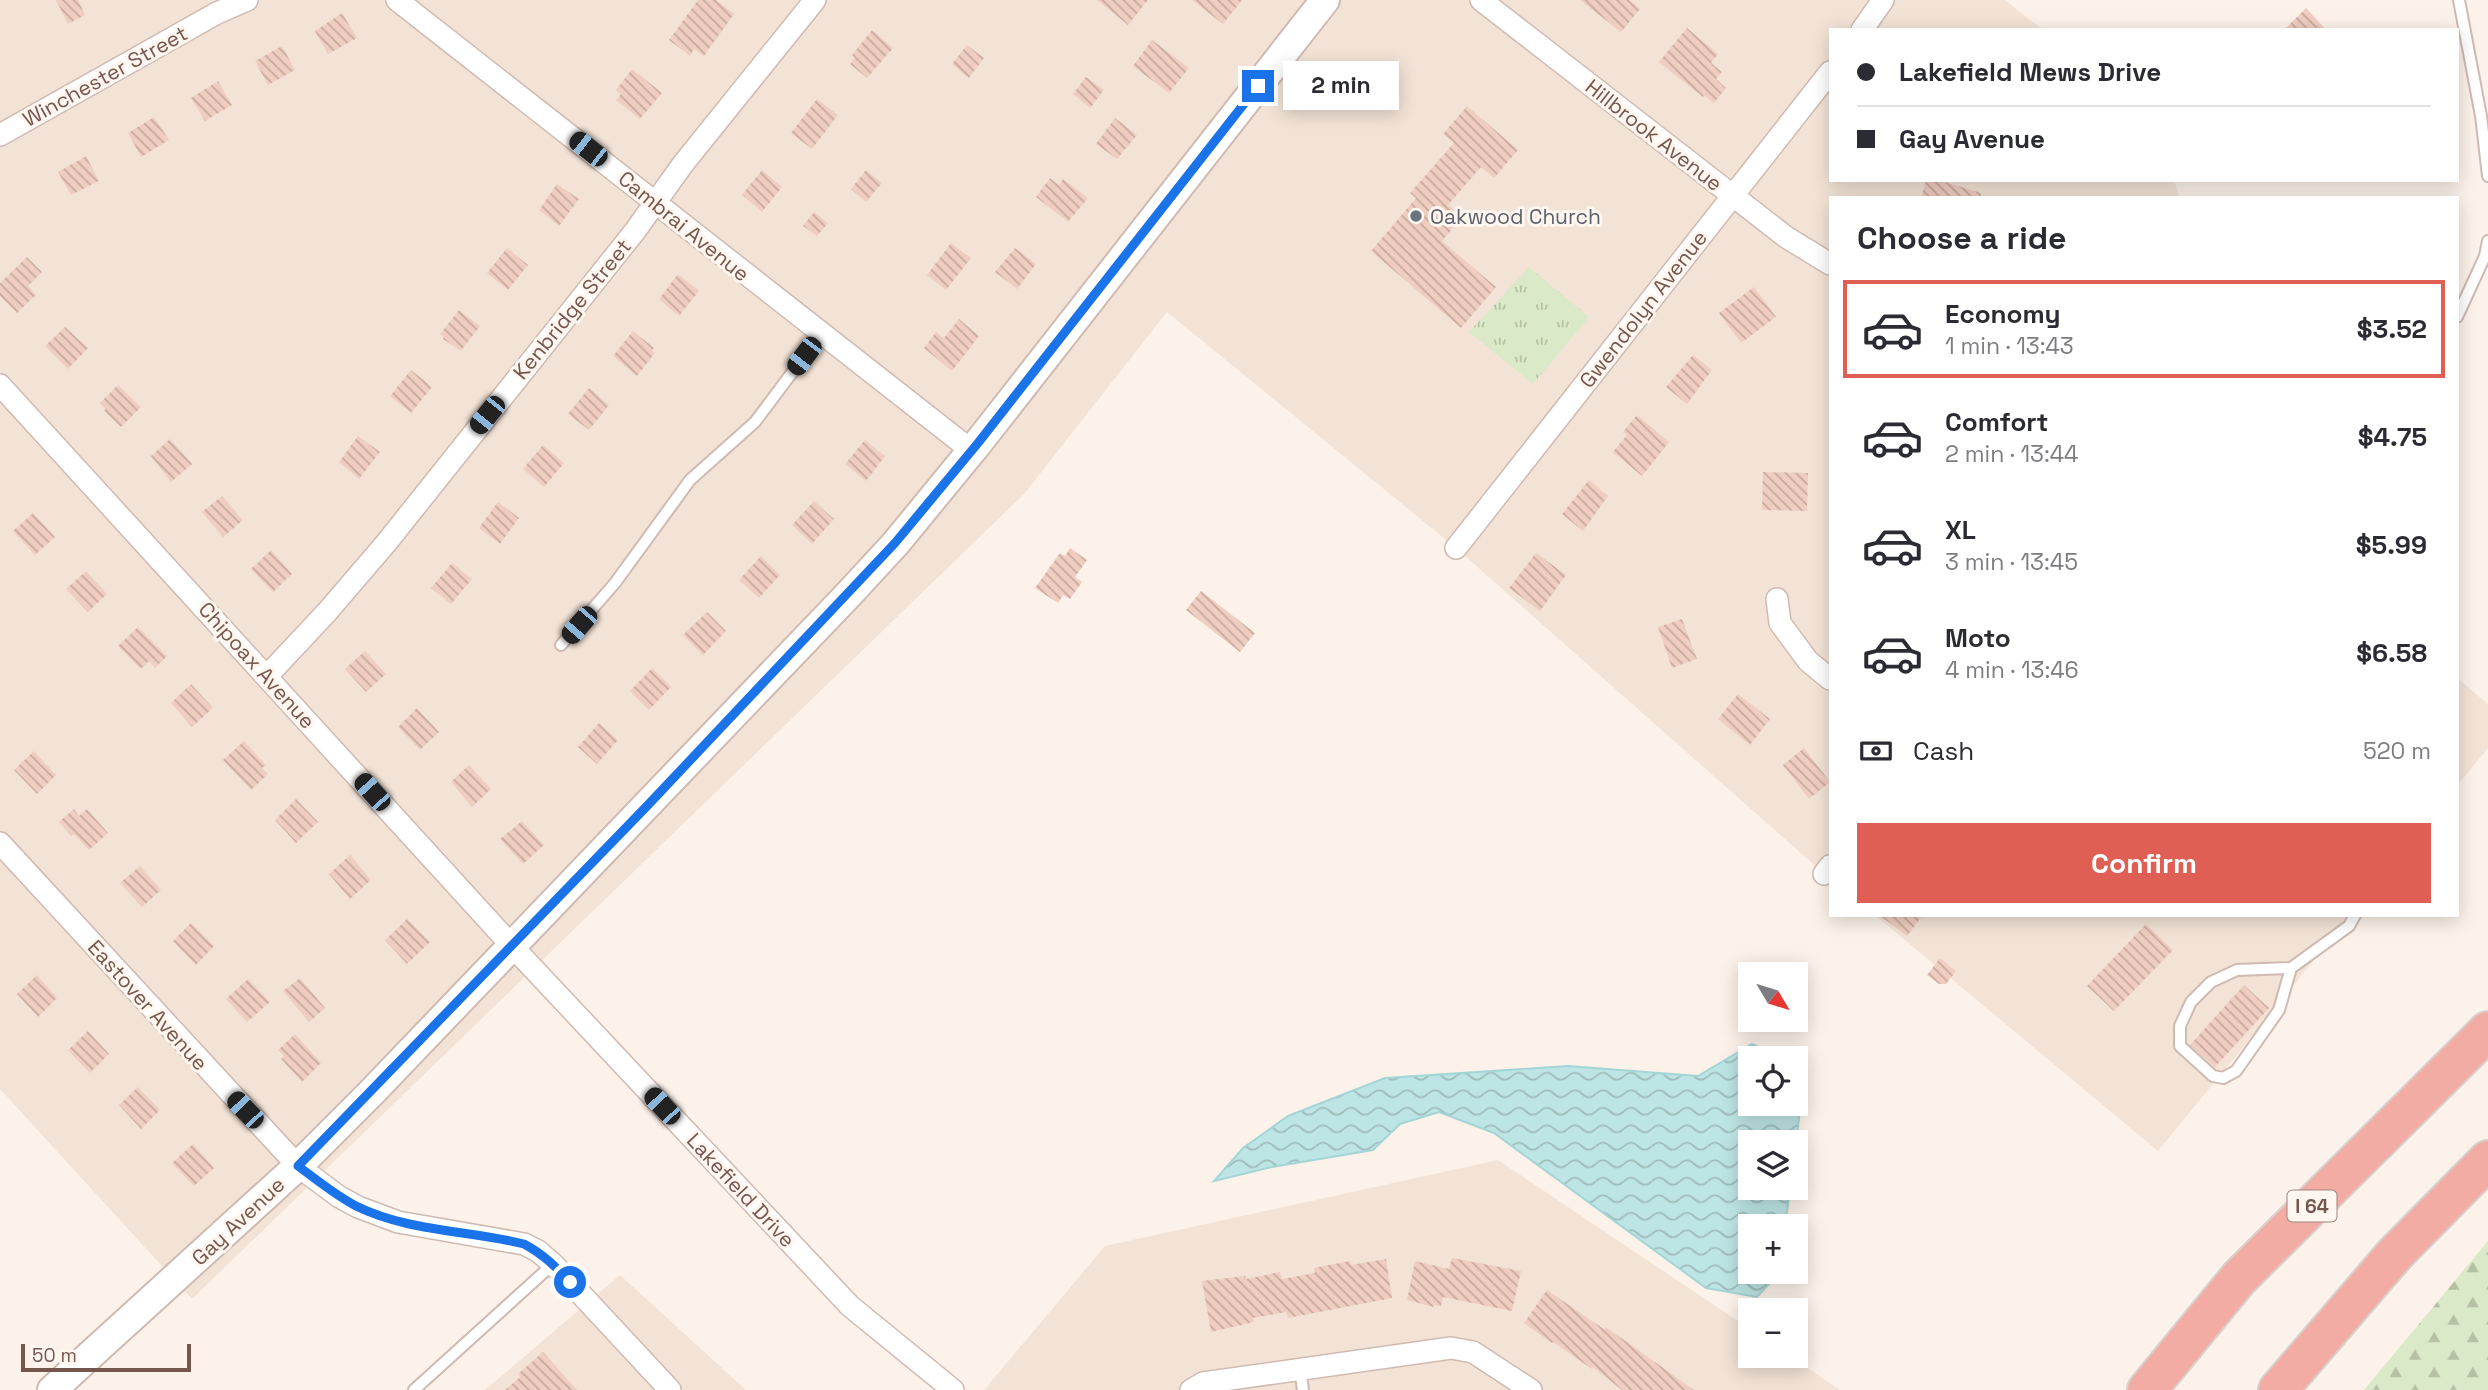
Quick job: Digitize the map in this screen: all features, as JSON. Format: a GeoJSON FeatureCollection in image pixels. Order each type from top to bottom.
{"type":"FeatureCollection","features":[{"type":"Feature","properties":{"kind":"highway","name":"I 64"},"geometry":{"type":"LineString","coordinates":[[2147,1390],[2239,1279],[2488,1031]]}},
{"type":"Feature","properties":{"kind":"highway"},"geometry":{"type":"LineString","coordinates":[[2278,1390],[2395,1254],[2488,1160]]}},
{"type":"Feature","properties":{"kind":"street","name":"Winchester Street"},"geometry":{"type":"LineString","coordinates":[[0,135],[218,13],[247,0]]}},
{"type":"Feature","properties":{"kind":"street","name":"Cambrai Avenue"},"geometry":{"type":"LineString","coordinates":[[397,0],[972,452]]}},
{"type":"Feature","properties":{"kind":"street","name":"Kenbridge Street"},"geometry":{"type":"LineString","coordinates":[[267,676],[387,542],[815,0]]}},
{"type":"Feature","properties":{"kind":"street","name":"Gay Avenue"},"geometry":{"type":"LineString","coordinates":[[52,1390],[298,1166],[849,594],[972,452],[1325,0]]}},
{"type":"Feature","properties":{"kind":"street","name":"Hillbrook Avenue"},"geometry":{"type":"LineString","coordinates":[[1481,0],[1786,237],[1829,263]]}},
{"type":"Feature","properties":{"kind":"street"},"geometry":{"type":"LineString","coordinates":[[1863,28],[1883,0]]}},
{"type":"Feature","properties":{"kind":"street","name":"Gwendolyn Avenue"},"geometry":{"type":"LineString","coordinates":[[1456,548],[1829,73]]}},
{"type":"Feature","properties":{"kind":"street","name":"Chipoax Avenue"},"geometry":{"type":"LineString","coordinates":[[0,385],[512,946]]}},
{"type":"Feature","properties":{"kind":"street"},"geometry":{"type":"LineString","coordinates":[[1777,599],[1780,623],[1808,661],[1829,678]]}},
{"type":"Feature","properties":{"kind":"street","name":"Eastover Avenue"},"geometry":{"type":"LineString","coordinates":[[0,843],[298,1166],[338,1196],[358,1207],[398,1222],[524,1244],[538,1251],[670,1390]]}},
{"type":"Feature","properties":{"kind":"street","name":"Lakefield Drive"},"geometry":{"type":"LineString","coordinates":[[512,946],[850,1306],[953,1390]]}},
{"type":"Feature","properties":{"kind":"street"},"geometry":{"type":"LineString","coordinates":[[1191,1390],[1203,1383],[1301,1380],[1451,1348],[1473,1352],[1531,1390]]}},
{"type":"Feature","properties":{"kind":"lane"},"geometry":{"type":"LineString","coordinates":[[2459,0],[2481,116],[2488,176]]}},
{"type":"Feature","properties":{"kind":"lane"},"geometry":{"type":"LineString","coordinates":[[2459,313],[2486,256],[2488,241]]}},
{"type":"Feature","properties":{"kind":"lane"},"geometry":{"type":"LineString","coordinates":[[561,645],[615,583],[690,480],[755,422],[821,334]]}},
{"type":"Feature","properties":{"kind":"lane"},"geometry":{"type":"LineString","coordinates":[[2291,968],[2279,1010],[2236,1071],[2223,1077],[2213,1076],[2180,1046],[2180,1026],[2191,1002],[2211,982],[2236,970],[2291,968],[2349,926],[2354,917]]}},
{"type":"Feature","properties":{"kind":"lane"},"geometry":{"type":"LineString","coordinates":[[414,1390],[553,1264]]}},
{"type":"Feature","properties":{"kind":"shaded area"},"geometry":{"type":"Polygon","coordinates":[[[0,0],[2005,0],[2040,28],[1829,28],[1829,182],[2175,182],[2179,196],[1829,196],[1829,878],[1456,548],[1167,312],[1024,494],[192,1299],[0,1089],[0,0]]]}},
{"type":"Feature","properties":{"kind":"shaded area"},"geometry":{"type":"Polygon","coordinates":[[[2459,680],[2488,704],[2488,748],[2459,784],[2459,680]]]}},
{"type":"Feature","properties":{"kind":"shaded area"},"geometry":{"type":"Polygon","coordinates":[[[1877,917],[2349,917],[2158,1151],[1877,917]]]}},
{"type":"Feature","properties":{"kind":"shaded area"},"geometry":{"type":"Polygon","coordinates":[[[1498,1160],[1738,1321],[1738,1368],[1808,1368],[1840,1390],[984,1390],[1105,1246],[1498,1160]]]}},
{"type":"Feature","properties":{"kind":"shaded area"},"geometry":{"type":"Polygon","coordinates":[[[620,1275],[746,1390],[485,1390],[620,1275]]]}},
{"type":"Feature","properties":{"kind":"green space"},"geometry":{"type":"Polygon","coordinates":[[[1529,267],[1589,317],[1533,384],[1469,332],[1529,267]]]}},
{"type":"Feature","properties":{"kind":"green space"},"geometry":{"type":"Polygon","coordinates":[[[2488,1241],[2488,1390],[2364,1390],[2488,1241]]]}},
{"type":"Feature","properties":{"kind":"water"},"geometry":{"type":"Polygon","coordinates":[[[1738,1052],[1738,1116],[1799,1116],[1798,1130],[1738,1130],[1738,1200],[1788,1200],[1787,1214],[1738,1214],[1738,1284],[1769,1284],[1757,1297],[1706,1288],[1494,1133],[1439,1112],[1400,1124],[1373,1150],[1272,1167],[1214,1181],[1243,1148],[1288,1116],[1385,1078],[1568,1066],[1698,1076],[1738,1052]]]}},
{"type":"Feature","properties":{"kind":"building"},"geometry":{"type":"Polygon","coordinates":[[[56,0],[78,0],[85,15],[68,24],[56,0]]]}},
{"type":"Feature","properties":{"kind":"building"},"geometry":{"type":"Polygon","coordinates":[[[698,0],[716,0],[734,14],[704,56],[694,49],[690,56],[669,40],[698,0]]]}},
{"type":"Feature","properties":{"kind":"building"},"geometry":{"type":"Polygon","coordinates":[[[1097,0],[1148,0],[1128,25],[1097,0]]]}},
{"type":"Feature","properties":{"kind":"building"},"geometry":{"type":"Polygon","coordinates":[[[1192,0],[1242,0],[1223,24],[1192,0]]]}},
{"type":"Feature","properties":{"kind":"building"},"geometry":{"type":"Polygon","coordinates":[[[1580,0],[1629,0],[1640,9],[1621,32],[1580,0]]]}},
{"type":"Feature","properties":{"kind":"building"},"geometry":{"type":"Polygon","coordinates":[[[2306,8],[2324,28],[2286,28],[2306,8]]]}},
{"type":"Feature","properties":{"kind":"building"},"geometry":{"type":"Polygon","coordinates":[[[342,13],[357,38],[328,54],[315,31],[342,13]]]}},
{"type":"Feature","properties":{"kind":"building"},"geometry":{"type":"Polygon","coordinates":[[[1687,28],[1718,54],[1711,63],[1722,72],[1716,79],[1726,88],[1714,103],[1659,62],[1687,28]]]}},
{"type":"Feature","properties":{"kind":"building"},"geometry":{"type":"Polygon","coordinates":[[[872,30],[893,48],[867,78],[850,64],[855,58],[852,55],[872,30]]]}},
{"type":"Feature","properties":{"kind":"building"},"geometry":{"type":"Polygon","coordinates":[[[1152,40],[1189,68],[1169,93],[1133,66],[1152,40]]]}},
{"type":"Feature","properties":{"kind":"building"},"geometry":{"type":"Polygon","coordinates":[[[967,45],[984,58],[969,78],[952,64],[967,45]]]}},
{"type":"Feature","properties":{"kind":"building"},"geometry":{"type":"Polygon","coordinates":[[[282,46],[295,70],[268,85],[255,61],[282,46]]]}},
{"type":"Feature","properties":{"kind":"building"},"geometry":{"type":"Polygon","coordinates":[[[632,69],[662,93],[640,119],[616,100],[621,94],[616,90],[632,69]]]}},
{"type":"Feature","properties":{"kind":"building"},"geometry":{"type":"Polygon","coordinates":[[[1086,77],[1104,90],[1090,108],[1073,94],[1086,77]]]}},
{"type":"Feature","properties":{"kind":"building"},"geometry":{"type":"Polygon","coordinates":[[[218,81],[232,105],[205,121],[191,98],[218,81]]]}},
{"type":"Feature","properties":{"kind":"building"},"geometry":{"type":"Polygon","coordinates":[[[817,99],[838,115],[812,149],[791,133],[817,99]]]}},
{"type":"Feature","properties":{"kind":"building","name":"Oakwood Church"},"geometry":{"type":"Polygon","coordinates":[[[1467,106],[1518,150],[1494,178],[1481,167],[1448,205],[1462,217],[1442,241],[1496,287],[1461,328],[1371,251],[1416,198],[1410,193],[1454,143],[1443,134],[1467,106]]]}},
{"type":"Feature","properties":{"kind":"building"},"geometry":{"type":"Polygon","coordinates":[[[154,117],[169,140],[141,157],[128,133],[154,117]]]}},
{"type":"Feature","properties":{"kind":"building"},"geometry":{"type":"Polygon","coordinates":[[[1115,118],[1137,135],[1117,159],[1096,144],[1115,118]]]}},
{"type":"Feature","properties":{"kind":"building"},"geometry":{"type":"Polygon","coordinates":[[[86,156],[99,181],[71,195],[58,172],[86,156]]]}},
{"type":"Feature","properties":{"kind":"building"},"geometry":{"type":"Polygon","coordinates":[[[762,170],[782,187],[762,212],[742,195],[762,170]]]}},
{"type":"Feature","properties":{"kind":"building"},"geometry":{"type":"Polygon","coordinates":[[[866,170],[882,183],[866,202],[851,189],[866,170]]]}},
{"type":"Feature","properties":{"kind":"building"},"geometry":{"type":"Polygon","coordinates":[[[1050,178],[1059,185],[1063,179],[1088,198],[1068,222],[1036,197],[1050,178]]]}},
{"type":"Feature","properties":{"kind":"building"},"geometry":{"type":"Polygon","coordinates":[[[1925,182],[1945,182],[1981,193],[1981,196],[1922,196],[1925,182]]]}},
{"type":"Feature","properties":{"kind":"building"},"geometry":{"type":"Polygon","coordinates":[[[557,184],[579,199],[559,226],[539,210],[557,184]]]}},
{"type":"Feature","properties":{"kind":"building"},"geometry":{"type":"Polygon","coordinates":[[[814,212],[828,223],[817,236],[803,226],[814,212]]]}},
{"type":"Feature","properties":{"kind":"building"},"geometry":{"type":"Polygon","coordinates":[[[951,243],[971,258],[946,290],[927,275],[951,243]]]}},
{"type":"Feature","properties":{"kind":"building"},"geometry":{"type":"Polygon","coordinates":[[[507,248],[528,265],[508,290],[487,273],[507,248]]]}},
{"type":"Feature","properties":{"kind":"building"},"geometry":{"type":"Polygon","coordinates":[[[1015,248],[1036,264],[1017,289],[995,272],[1015,248]]]}},
{"type":"Feature","properties":{"kind":"building"},"geometry":{"type":"Polygon","coordinates":[[[27,257],[42,272],[28,286],[36,295],[17,313],[0,296],[0,283],[27,257]]]}},
{"type":"Feature","properties":{"kind":"building"},"geometry":{"type":"Polygon","coordinates":[[[678,274],[699,291],[679,316],[659,299],[678,274]]]}},
{"type":"Feature","properties":{"kind":"building"},"geometry":{"type":"Polygon","coordinates":[[[1754,287],[1776,317],[1741,343],[1719,313],[1754,287]]]}},
{"type":"Feature","properties":{"kind":"building"},"geometry":{"type":"Polygon","coordinates":[[[459,310],[480,326],[461,351],[440,334],[459,310]]]}},
{"type":"Feature","properties":{"kind":"building"},"geometry":{"type":"Polygon","coordinates":[[[959,319],[979,336],[952,371],[924,348],[936,332],[944,338],[959,319]]]}},
{"type":"Feature","properties":{"kind":"building"},"geometry":{"type":"Polygon","coordinates":[[[65,327],[88,348],[68,369],[45,346],[65,327]]]}},
{"type":"Feature","properties":{"kind":"building"},"geometry":{"type":"Polygon","coordinates":[[[633,331],[654,348],[652,351],[655,353],[637,376],[613,356],[633,331]]]}},
{"type":"Feature","properties":{"kind":"building"},"geometry":{"type":"Polygon","coordinates":[[[1693,355],[1712,370],[1687,404],[1666,387],[1693,355]]]}},
{"type":"Feature","properties":{"kind":"building"},"geometry":{"type":"Polygon","coordinates":[[[411,370],[432,387],[411,413],[390,396],[411,370]]]}},
{"type":"Feature","properties":{"kind":"building"},"geometry":{"type":"Polygon","coordinates":[[[118,385],[141,407],[121,427],[104,411],[106,409],[100,403],[118,385]]]}},
{"type":"Feature","properties":{"kind":"building"},"geometry":{"type":"Polygon","coordinates":[[[589,388],[609,405],[589,430],[568,414],[589,388]]]}},
{"type":"Feature","properties":{"kind":"building"},"geometry":{"type":"Polygon","coordinates":[[[1637,415],[1669,442],[1642,476],[1613,452],[1627,435],[1623,432],[1637,415]]]}},
{"type":"Feature","properties":{"kind":"building"},"geometry":{"type":"Polygon","coordinates":[[[358,436],[380,452],[359,479],[339,462],[358,436]]]}},
{"type":"Feature","properties":{"kind":"building"},"geometry":{"type":"Polygon","coordinates":[[[170,439],[192,464],[171,482],[151,456],[170,439]]]}},
{"type":"Feature","properties":{"kind":"building"},"geometry":{"type":"Polygon","coordinates":[[[865,440],[885,456],[866,481],[845,464],[865,440]]]}},
{"type":"Feature","properties":{"kind":"building"},"geometry":{"type":"Polygon","coordinates":[[[543,445],[564,463],[544,487],[523,469],[543,445]]]}},
{"type":"Feature","properties":{"kind":"building"},"geometry":{"type":"Polygon","coordinates":[[[1763,472],[1808,473],[1807,511],[1762,510],[1763,472]]]}},
{"type":"Feature","properties":{"kind":"building"},"geometry":{"type":"Polygon","coordinates":[[[1589,480],[1608,496],[1583,531],[1562,514],[1589,480]]]}},
{"type":"Feature","properties":{"kind":"building"},"geometry":{"type":"Polygon","coordinates":[[[222,496],[243,520],[223,537],[202,512],[222,496]]]}},
{"type":"Feature","properties":{"kind":"building"},"geometry":{"type":"Polygon","coordinates":[[[814,501],[834,519],[812,544],[792,525],[814,501]]]}},
{"type":"Feature","properties":{"kind":"building"},"geometry":{"type":"Polygon","coordinates":[[[498,502],[519,518],[500,544],[479,528],[498,502]]]}},
{"type":"Feature","properties":{"kind":"building"},"geometry":{"type":"Polygon","coordinates":[[[33,513],[55,537],[35,555],[13,531],[33,513]]]}},
{"type":"Feature","properties":{"kind":"building"},"geometry":{"type":"Polygon","coordinates":[[[1070,548],[1087,560],[1075,577],[1082,582],[1070,599],[1063,595],[1058,603],[1035,588],[1060,553],[1065,556],[1070,548]]]}},
{"type":"Feature","properties":{"kind":"building"},"geometry":{"type":"Polygon","coordinates":[[[271,550],[292,574],[273,592],[251,569],[271,550]]]}},
{"type":"Feature","properties":{"kind":"building"},"geometry":{"type":"Polygon","coordinates":[[[1536,553],[1566,575],[1540,611],[1509,588],[1536,553]]]}},
{"type":"Feature","properties":{"kind":"building"},"geometry":{"type":"Polygon","coordinates":[[[761,556],[780,575],[759,598],[739,580],[761,556]]]}},
{"type":"Feature","properties":{"kind":"building"},"geometry":{"type":"Polygon","coordinates":[[[452,563],[472,579],[451,604],[431,588],[452,563]]]}},
{"type":"Feature","properties":{"kind":"building"},"geometry":{"type":"Polygon","coordinates":[[[86,571],[107,594],[88,612],[66,589],[86,571]]]}},
{"type":"Feature","properties":{"kind":"building"},"geometry":{"type":"Polygon","coordinates":[[[1201,591],[1255,633],[1240,652],[1186,610],[1201,591]]]}},
{"type":"Feature","properties":{"kind":"building"},"geometry":{"type":"Polygon","coordinates":[[[707,612],[726,631],[703,655],[683,635],[707,612]]]}},
{"type":"Feature","properties":{"kind":"building"},"geometry":{"type":"Polygon","coordinates":[[[1682,619],[1697,659],[1672,668],[1658,627],[1682,619]]]}},
{"type":"Feature","properties":{"kind":"building"},"geometry":{"type":"Polygon","coordinates":[[[138,627],[167,656],[155,668],[149,661],[141,669],[118,646],[138,627]]]}},
{"type":"Feature","properties":{"kind":"building"},"geometry":{"type":"Polygon","coordinates":[[[365,651],[386,674],[366,692],[345,669],[365,651]]]}},
{"type":"Feature","properties":{"kind":"building"},"geometry":{"type":"Polygon","coordinates":[[[652,668],[671,687],[649,710],[630,691],[652,668]]]}},
{"type":"Feature","properties":{"kind":"building"},"geometry":{"type":"Polygon","coordinates":[[[191,684],[213,708],[192,727],[171,703],[191,684]]]}},
{"type":"Feature","properties":{"kind":"building"},"geometry":{"type":"Polygon","coordinates":[[[1738,694],[1770,719],[1750,745],[1718,719],[1738,694]]]}},
{"type":"Feature","properties":{"kind":"building"},"geometry":{"type":"Polygon","coordinates":[[[417,708],[439,732],[420,750],[398,727],[417,708]]]}},
{"type":"Feature","properties":{"kind":"building"},"geometry":{"type":"Polygon","coordinates":[[[599,723],[618,740],[597,764],[578,747],[599,723]]]}},
{"type":"Feature","properties":{"kind":"building"},"geometry":{"type":"Polygon","coordinates":[[[244,741],[266,765],[262,768],[268,774],[251,790],[223,760],[244,741]]]}},
{"type":"Feature","properties":{"kind":"building"},"geometry":{"type":"Polygon","coordinates":[[[1804,748],[1829,783],[1809,799],[1783,765],[1804,748]]]}},
{"type":"Feature","properties":{"kind":"building"},"geometry":{"type":"Polygon","coordinates":[[[34,751],[56,775],[37,794],[14,770],[34,751]]]}},
{"type":"Feature","properties":{"kind":"building"},"geometry":{"type":"Polygon","coordinates":[[[469,765],[491,789],[472,807],[451,782],[469,765]]]}},
{"type":"Feature","properties":{"kind":"building"},"geometry":{"type":"Polygon","coordinates":[[[296,799],[318,822],[296,843],[275,820],[296,799]]]}},
{"type":"Feature","properties":{"kind":"building"},"geometry":{"type":"Polygon","coordinates":[[[74,809],[79,816],[87,809],[108,833],[89,850],[59,822],[74,809]]]}},
{"type":"Feature","properties":{"kind":"building"},"geometry":{"type":"Polygon","coordinates":[[[522,821],[544,845],[523,864],[500,839],[522,821]]]}},
{"type":"Feature","properties":{"kind":"building"},"geometry":{"type":"Polygon","coordinates":[[[350,855],[371,880],[350,899],[329,874],[350,855]]]}},
{"type":"Feature","properties":{"kind":"building"},"geometry":{"type":"Polygon","coordinates":[[[140,866],[161,890],[142,907],[120,883],[140,866]]]}},
{"type":"Feature","properties":{"kind":"building"},"geometry":{"type":"Polygon","coordinates":[[[1882,917],[1921,917],[1907,936],[1882,917]]]}},
{"type":"Feature","properties":{"kind":"building"},"geometry":{"type":"Polygon","coordinates":[[[407,919],[430,942],[407,964],[385,940],[407,919]]]}},
{"type":"Feature","properties":{"kind":"building"},"geometry":{"type":"Polygon","coordinates":[[[191,923],[214,946],[196,965],[173,941],[191,923]]]}},
{"type":"Feature","properties":{"kind":"building"},"geometry":{"type":"Polygon","coordinates":[[[2146,924],[2173,950],[2114,1011],[2087,986],[2146,924]]]}},
{"type":"Feature","properties":{"kind":"building"},"geometry":{"type":"Polygon","coordinates":[[[1940,958],[1956,971],[1946,984],[1939,984],[1927,975],[1940,958]]]}},
{"type":"Feature","properties":{"kind":"building"},"geometry":{"type":"Polygon","coordinates":[[[37,975],[57,998],[38,1017],[17,994],[37,975]]]}},
{"type":"Feature","properties":{"kind":"building"},"geometry":{"type":"Polygon","coordinates":[[[300,978],[325,1008],[309,1022],[283,991],[300,978]]]}},
{"type":"Feature","properties":{"kind":"building"},"geometry":{"type":"Polygon","coordinates":[[[248,979],[270,1002],[247,1022],[226,999],[248,979]]]}},
{"type":"Feature","properties":{"kind":"building"},"geometry":{"type":"Polygon","coordinates":[[[2244,985],[2269,1008],[2215,1067],[2190,1045],[2244,985]]]}},
{"type":"Feature","properties":{"kind":"building"},"geometry":{"type":"Polygon","coordinates":[[[88,1031],[109,1054],[90,1073],[68,1050],[88,1031]]]}},
{"type":"Feature","properties":{"kind":"building"},"geometry":{"type":"Polygon","coordinates":[[[295,1034],[321,1063],[302,1082],[281,1059],[284,1056],[278,1050],[295,1034]]]}},
{"type":"Feature","properties":{"kind":"building"},"geometry":{"type":"Polygon","coordinates":[[[138,1087],[160,1110],[141,1129],[119,1105],[138,1087]]]}},
{"type":"Feature","properties":{"kind":"building"},"geometry":{"type":"Polygon","coordinates":[[[193,1144],[214,1168],[194,1186],[172,1163],[193,1144]]]}},
{"type":"Feature","properties":{"kind":"building"},"geometry":{"type":"Polygon","coordinates":[[[1452,1258],[1521,1271],[1512,1311],[1443,1297],[1441,1306],[1434,1307],[1407,1300],[1415,1261],[1449,1269],[1452,1258]]]}},
{"type":"Feature","properties":{"kind":"building"},"geometry":{"type":"Polygon","coordinates":[[[1386,1259],[1392,1298],[1288,1318],[1286,1312],[1253,1318],[1254,1322],[1211,1332],[1202,1281],[1245,1276],[1246,1279],[1280,1272],[1282,1279],[1315,1273],[1314,1268],[1350,1261],[1351,1265],[1386,1259]]]}},
{"type":"Feature","properties":{"kind":"building"},"geometry":{"type":"Polygon","coordinates":[[[1547,1290],[1605,1330],[1606,1327],[1694,1390],[1622,1390],[1593,1367],[1592,1369],[1552,1343],[1524,1323],[1547,1290]]]}},
{"type":"Feature","properties":{"kind":"building"},"geometry":{"type":"Polygon","coordinates":[[[543,1352],[577,1390],[505,1390],[520,1377],[518,1374],[543,1352]]]}},
{"type":"Feature","properties":{"kind":"place","name":"Oakwood Church"},"geometry":{"type":"Point","coordinates":[1416,216]}},
{"type":"Feature","properties":{"kind":"route"},"geometry":{"type":"LineString","coordinates":[[570,1282],[538,1251],[524,1244],[398,1222],[358,1207],[338,1196],[298,1166],[647,806],[895,543],[978,443],[1258,86]]}}]}
